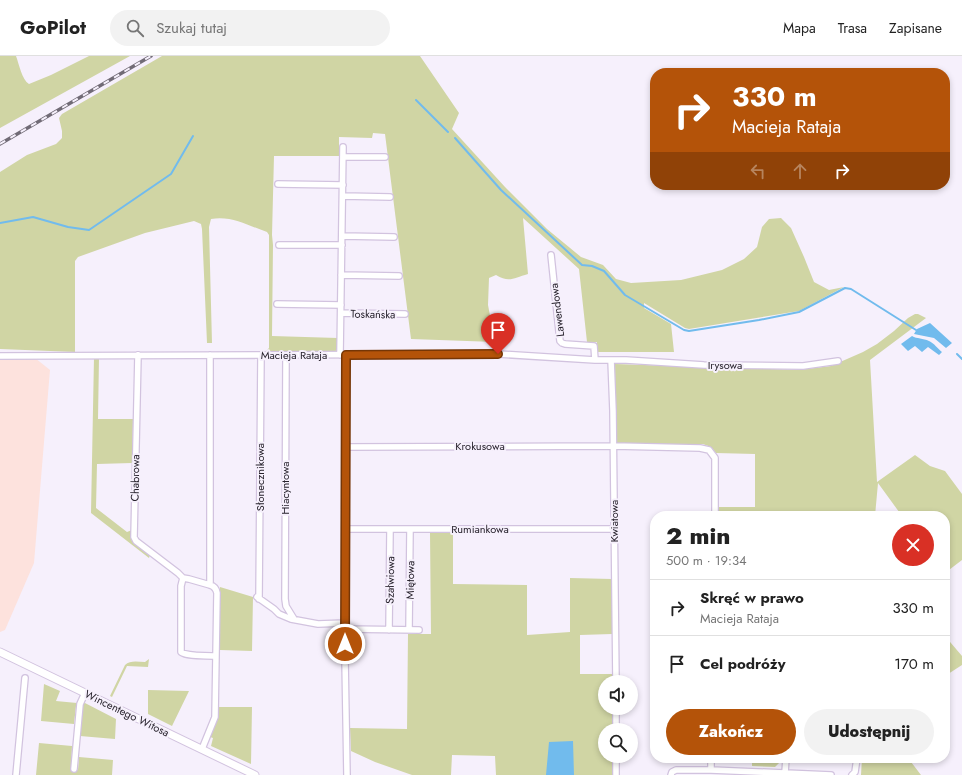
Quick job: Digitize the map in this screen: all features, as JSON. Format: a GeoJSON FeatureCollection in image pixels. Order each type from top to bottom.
{"type":"FeatureCollection","features":[{"type":"Feature","properties":{"kind":"street","name":"Toskańska"},"geometry":{"type":"LineString","coordinates":[[343,147],[341,313],[346,447],[345,626],[347,775]]}},
{"type":"Feature","properties":{"kind":"street"},"geometry":{"type":"LineString","coordinates":[[343,157],[385,157]]}},
{"type":"Feature","properties":{"kind":"street"},"geometry":{"type":"LineString","coordinates":[[278,184],[343,185]]}},
{"type":"Feature","properties":{"kind":"street"},"geometry":{"type":"LineString","coordinates":[[343,196],[390,197]]}},
{"type":"Feature","properties":{"kind":"street"},"geometry":{"type":"LineString","coordinates":[[342,236],[394,237]]}},
{"type":"Feature","properties":{"kind":"street"},"geometry":{"type":"LineString","coordinates":[[279,245],[342,245]]}},
{"type":"Feature","properties":{"kind":"street","name":"Lawendowa"},"geometry":{"type":"LineString","coordinates":[[551,255],[560,341],[565,344],[594,346],[595,360]]}},
{"type":"Feature","properties":{"kind":"street"},"geometry":{"type":"LineString","coordinates":[[341,275],[398,276]]}},
{"type":"Feature","properties":{"kind":"street","name":"Toskańska"},"geometry":{"type":"LineString","coordinates":[[277,304],[341,305]]}},
{"type":"Feature","properties":{"kind":"street","name":"Toskańska"},"geometry":{"type":"LineString","coordinates":[[341,313],[405,314]]}},
{"type":"Feature","properties":{"kind":"street","name":"Macieja Rataja"},"geometry":{"type":"LineString","coordinates":[[0,356],[498,354],[611,360]]}},
{"type":"Feature","properties":{"kind":"street","name":"Chabrowa"},"geometry":{"type":"LineString","coordinates":[[138,355],[134,537],[136,541],[183,578],[210,585]]}},
{"type":"Feature","properties":{"kind":"street"},"geometry":{"type":"LineString","coordinates":[[202,750],[215,717],[216,593],[215,588],[210,585],[210,355]]}},
{"type":"Feature","properties":{"kind":"street","name":"Słonecznikowa"},"geometry":{"type":"LineString","coordinates":[[260,355],[258,598],[279,614],[294,619]]}},
{"type":"Feature","properties":{"kind":"street","name":"Hiacyntowa"},"geometry":{"type":"LineString","coordinates":[[286,355],[284,599],[286,606],[294,619]]}},
{"type":"Feature","properties":{"kind":"street","name":"Irysowa"},"geometry":{"type":"LineString","coordinates":[[611,360],[704,365],[803,366],[838,360]]}},
{"type":"Feature","properties":{"kind":"street","name":"Kwiatowa"},"geometry":{"type":"LineString","coordinates":[[611,360],[614,446],[616,675]]}},
{"type":"Feature","properties":{"kind":"street","name":"Krokusowa"},"geometry":{"type":"LineString","coordinates":[[346,447],[614,446],[700,448],[709,450],[715,458],[715,511]]}},
{"type":"Feature","properties":{"kind":"street","name":"Rumiankowa"},"geometry":{"type":"LineString","coordinates":[[345,529],[614,529]]}},
{"type":"Feature","properties":{"kind":"street","name":"Miętowa"},"geometry":{"type":"LineString","coordinates":[[409,630],[410,529]]}},
{"type":"Feature","properties":{"kind":"street","name":"Szałwiowa"},"geometry":{"type":"LineString","coordinates":[[389,630],[390,530]]}},
{"type":"Feature","properties":{"kind":"street"},"geometry":{"type":"LineString","coordinates":[[183,578],[181,586],[181,652],[185,655],[215,656]]}},
{"type":"Feature","properties":{"kind":"street"},"geometry":{"type":"LineString","coordinates":[[294,619],[318,624],[389,630],[419,630]]}},
{"type":"Feature","properties":{"kind":"street","name":"Wincentego Witosa"},"geometry":{"type":"LineString","coordinates":[[0,652],[255,775]]}},
{"type":"Feature","properties":{"kind":"street"},"geometry":{"type":"LineString","coordinates":[[16,775],[25,678]]}},
{"type":"Feature","properties":{"kind":"street"},"geometry":{"type":"LineString","coordinates":[[74,769],[80,704],[85,693]]}},
{"type":"Feature","properties":{"kind":"street"},"geometry":{"type":"LineString","coordinates":[[616,763],[616,775]]}},
{"type":"Feature","properties":{"kind":"street"},"geometry":{"type":"LineString","coordinates":[[711,763],[711,770]]}},
{"type":"Feature","properties":{"kind":"street"},"geometry":{"type":"LineString","coordinates":[[785,773],[786,763]]}},
{"type":"Feature","properties":{"kind":"street"},"geometry":{"type":"LineString","coordinates":[[853,775],[857,763]]}},
{"type":"Feature","properties":{"kind":"street"},"geometry":{"type":"LineString","coordinates":[[671,775],[672,772],[676,770],[831,775]]}},
{"type":"Feature","properties":{"kind":"shaded area"},"geometry":{"type":"Polygon","coordinates":[[[0,358],[35,358],[50,370],[34,563],[5,630],[0,632],[0,358]]]}},
{"type":"Feature","properties":{"kind":"green space"},"geometry":{"type":"Polygon","coordinates":[[[0,56],[16,56],[23,75],[29,84],[89,56],[130,56],[0,128],[0,56]]]}},
{"type":"Feature","properties":{"kind":"green space"},"geometry":{"type":"Polygon","coordinates":[[[162,56],[420,56],[459,113],[452,129],[505,187],[547,229],[581,257],[603,265],[616,279],[631,283],[681,280],[722,270],[744,259],[757,247],[762,227],[769,219],[781,218],[791,228],[814,282],[829,290],[844,287],[799,311],[689,329],[644,303],[644,308],[671,324],[674,352],[597,352],[597,342],[587,342],[579,269],[523,218],[528,274],[512,279],[505,279],[496,275],[489,278],[488,305],[495,342],[411,339],[385,134],[373,133],[372,138],[339,137],[339,156],[274,156],[272,336],[338,338],[338,345],[335,352],[264,353],[269,348],[269,235],[267,232],[226,218],[211,219],[209,227],[212,343],[207,343],[202,229],[201,224],[194,221],[145,233],[78,257],[75,261],[75,352],[0,349],[0,172],[27,155],[56,144],[62,138],[59,118],[62,114],[162,56]]]}},
{"type":"Feature","properties":{"kind":"green space"},"geometry":{"type":"Polygon","coordinates":[[[918,314],[926,318],[870,360],[877,482],[915,455],[930,466],[945,471],[962,494],[962,560],[950,569],[950,511],[898,511],[878,483],[875,511],[719,511],[719,507],[755,507],[755,454],[716,453],[711,447],[703,444],[616,444],[615,364],[798,370],[831,366],[877,344],[908,318],[918,314]]]}},
{"type":"Feature","properties":{"kind":"green space"},"geometry":{"type":"Polygon","coordinates":[[[94,357],[99,358],[98,419],[133,419],[132,463],[97,464],[96,508],[127,532],[132,530],[132,541],[150,555],[149,558],[91,513],[94,357]]]}},
{"type":"Feature","properties":{"kind":"green space"},"geometry":{"type":"Polygon","coordinates":[[[453,531],[453,584],[527,585],[527,635],[570,632],[570,578],[612,579],[612,634],[580,635],[580,674],[612,674],[598,675],[598,715],[612,715],[612,723],[598,723],[598,763],[612,763],[612,775],[496,775],[495,756],[452,755],[451,775],[412,775],[375,762],[351,751],[350,728],[407,729],[408,634],[431,634],[430,533],[453,531]]]}},
{"type":"Feature","properties":{"kind":"green space"},"geometry":{"type":"Polygon","coordinates":[[[220,587],[253,597],[252,651],[220,650],[220,587]]]}},
{"type":"Feature","properties":{"kind":"green space"},"geometry":{"type":"Polygon","coordinates":[[[950,642],[962,656],[962,665],[950,673],[950,642]]]}},
{"type":"Feature","properties":{"kind":"green space"},"geometry":{"type":"Polygon","coordinates":[[[149,659],[148,667],[127,666],[112,697],[110,696],[127,663],[145,662],[149,659]]]}},
{"type":"Feature","properties":{"kind":"green space"},"geometry":{"type":"Polygon","coordinates":[[[44,684],[60,691],[56,701],[77,703],[74,724],[41,721],[44,684]]]}},
{"type":"Feature","properties":{"kind":"green space"},"geometry":{"type":"Polygon","coordinates":[[[148,690],[189,691],[172,726],[148,714],[148,690]]]}},
{"type":"Feature","properties":{"kind":"green space"},"geometry":{"type":"Polygon","coordinates":[[[83,702],[116,719],[115,739],[80,736],[83,702]]]}},
{"type":"Feature","properties":{"kind":"green space"},"geometry":{"type":"Polygon","coordinates":[[[218,707],[252,707],[251,764],[211,746],[213,738],[210,737],[217,719],[218,707]]]}},
{"type":"Feature","properties":{"kind":"green space"},"geometry":{"type":"Polygon","coordinates":[[[39,743],[72,746],[71,770],[78,770],[79,757],[113,760],[112,775],[36,775],[39,743]]]}},
{"type":"Feature","properties":{"kind":"green space"},"geometry":{"type":"Polygon","coordinates":[[[752,763],[779,763],[775,767],[752,766],[752,763]]]}},
{"type":"Feature","properties":{"kind":"green space"},"geometry":{"type":"Polygon","coordinates":[[[862,763],[912,763],[921,775],[861,775],[862,763]]]}},
{"type":"Feature","properties":{"kind":"water"},"geometry":{"type":"Polygon","coordinates":[[[930,323],[952,343],[946,348],[934,338],[914,334],[917,329],[930,323]]]}},
{"type":"Feature","properties":{"kind":"water"},"geometry":{"type":"Polygon","coordinates":[[[912,336],[931,342],[942,352],[939,355],[928,347],[922,352],[915,346],[908,351],[901,344],[912,336]]]}},
{"type":"Feature","properties":{"kind":"water"},"geometry":{"type":"Polygon","coordinates":[[[573,741],[574,775],[546,775],[549,742],[573,741]]]}},
{"type":"Feature","properties":{"kind":"waterway"},"geometry":{"type":"LineString","coordinates":[[416,100],[448,132]]}},
{"type":"Feature","properties":{"kind":"waterway"},"geometry":{"type":"LineString","coordinates":[[0,223],[33,217],[68,227],[89,230],[171,174],[193,136]]}},
{"type":"Feature","properties":{"kind":"waterway"},"geometry":{"type":"LineString","coordinates":[[455,138],[501,190],[582,265],[592,266],[604,271],[625,295],[684,330],[689,331],[799,312],[845,288],[851,289],[916,330]]}},
{"type":"Feature","properties":{"kind":"waterway"},"geometry":{"type":"LineString","coordinates":[[957,354],[962,359]]}},
{"type":"Feature","properties":{"kind":"railway"},"geometry":{"type":"LineString","coordinates":[[0,144],[151,56]]}},
{"type":"Feature","properties":{"kind":"route"},"geometry":{"type":"LineString","coordinates":[[345,644],[346,355],[498,354]]}}]}
